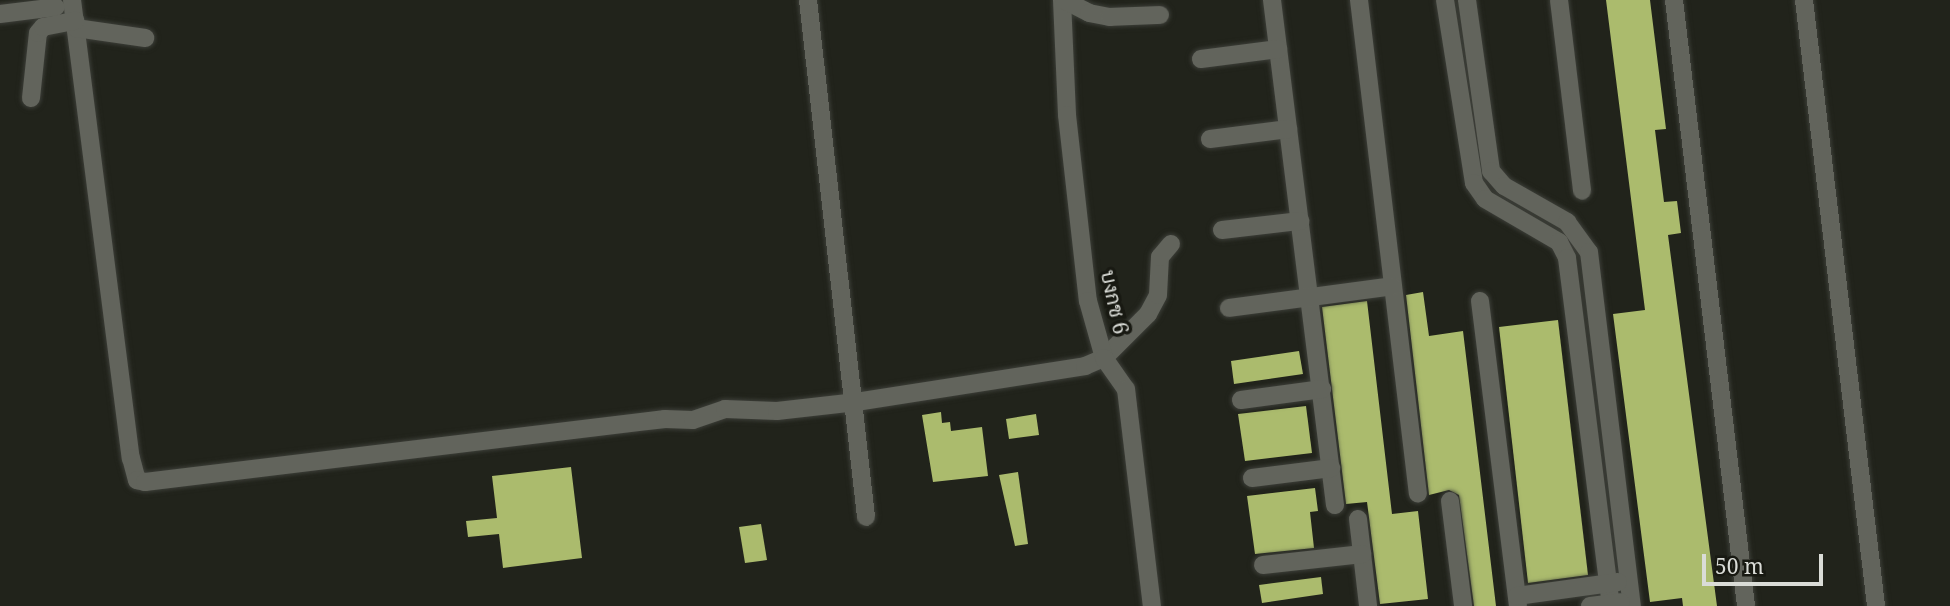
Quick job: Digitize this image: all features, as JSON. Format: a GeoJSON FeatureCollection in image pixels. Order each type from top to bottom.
{"type":"FeatureCollection","features":[{"type":"Feature","properties":{"kind":"street"},"geometry":{"type":"LineString","coordinates":[[808,0],[856,402],[866,517]]}},
{"type":"Feature","properties":{"kind":"street"},"geometry":{"type":"LineString","coordinates":[[1063,0],[1089,13],[1110,17],[1160,15]]}},
{"type":"Feature","properties":{"kind":"street","name":"บงกช 6"},"geometry":{"type":"LineString","coordinates":[[1063,0],[1066,102],[1088,301],[1104,358],[1126,389],[1152,606]]}},
{"type":"Feature","properties":{"kind":"street"},"geometry":{"type":"LineString","coordinates":[[1272,0],[1335,505]]}},
{"type":"Feature","properties":{"kind":"street"},"geometry":{"type":"LineString","coordinates":[[1359,0],[1418,493]]}},
{"type":"Feature","properties":{"kind":"street"},"geometry":{"type":"LineString","coordinates":[[1445,0],[1474,183],[1485,199],[1541,219],[1567,222],[1589,252],[1632,603],[1590,606]]}},
{"type":"Feature","properties":{"kind":"street"},"geometry":{"type":"LineString","coordinates":[[1467,0],[1491,171],[1541,219],[1559,242],[1572,281],[1611,605]]}},
{"type":"Feature","properties":{"kind":"street"},"geometry":{"type":"LineString","coordinates":[[1559,0],[1582,191]]}},
{"type":"Feature","properties":{"kind":"street"},"geometry":{"type":"LineString","coordinates":[[1674,0],[1746,606]]}},
{"type":"Feature","properties":{"kind":"street"},"geometry":{"type":"LineString","coordinates":[[1804,0],[1877,606]]}},
{"type":"Feature","properties":{"kind":"street"},"geometry":{"type":"LineString","coordinates":[[0,14],[64,4],[75,25],[137,480],[158,484],[665,419],[694,420],[725,409],[777,411],[856,402],[1063,370],[1104,358],[1154,304],[1157,264],[1171,244]]}},
{"type":"Feature","properties":{"kind":"street"},"geometry":{"type":"LineString","coordinates":[[31,98],[38,33],[43,27],[75,25],[145,37]]}},
{"type":"Feature","properties":{"kind":"street"},"geometry":{"type":"LineString","coordinates":[[1200,59],[1278,49]]}},
{"type":"Feature","properties":{"kind":"street"},"geometry":{"type":"LineString","coordinates":[[1210,139],[1288,129]]}},
{"type":"Feature","properties":{"kind":"street"},"geometry":{"type":"LineString","coordinates":[[1222,230],[1300,221]]}},
{"type":"Feature","properties":{"kind":"street"},"geometry":{"type":"LineString","coordinates":[[1229,308],[1394,286]]}},
{"type":"Feature","properties":{"kind":"street"},"geometry":{"type":"LineString","coordinates":[[1480,301],[1518,601],[1629,580]]}},
{"type":"Feature","properties":{"kind":"street"},"geometry":{"type":"LineString","coordinates":[[1241,400],[1322,389]]}},
{"type":"Feature","properties":{"kind":"street"},"geometry":{"type":"LineString","coordinates":[[1252,478],[1331,468]]}},
{"type":"Feature","properties":{"kind":"street"},"geometry":{"type":"LineString","coordinates":[[1450,501],[1464,606]]}},
{"type":"Feature","properties":{"kind":"street"},"geometry":{"type":"LineString","coordinates":[[1358,519],[1367,606]]}},
{"type":"Feature","properties":{"kind":"street"},"geometry":{"type":"LineString","coordinates":[[1263,565],[1362,554]]}},
{"type":"Feature","properties":{"kind":"building"},"geometry":{"type":"Polygon","coordinates":[[[1606,0],[1650,0],[1666,129],[1655,130],[1664,202],[1677,201],[1681,233],[1668,235],[1717,606],[1683,606],[1682,598],[1650,602],[1613,314],[1645,310],[1606,0]]]}},
{"type":"Feature","properties":{"kind":"building"},"geometry":{"type":"Polygon","coordinates":[[[1423,292],[1429,336],[1463,331],[1496,606],[1474,606],[1459,495],[1449,490],[1429,495],[1406,295],[1423,292]]]}},
{"type":"Feature","properties":{"kind":"building"},"geometry":{"type":"Polygon","coordinates":[[[1367,301],[1392,514],[1418,511],[1428,599],[1380,604],[1367,502],[1346,504],[1322,307],[1367,301]]]}},
{"type":"Feature","properties":{"kind":"building"},"geometry":{"type":"Polygon","coordinates":[[[1558,320],[1588,575],[1528,583],[1499,327],[1558,320]]]}},
{"type":"Feature","properties":{"kind":"building"},"geometry":{"type":"Polygon","coordinates":[[[1299,351],[1303,374],[1234,384],[1231,361],[1299,351]]]}},
{"type":"Feature","properties":{"kind":"building"},"geometry":{"type":"Polygon","coordinates":[[[1306,406],[1312,453],[1245,461],[1238,414],[1306,406]]]}},
{"type":"Feature","properties":{"kind":"building"},"geometry":{"type":"Polygon","coordinates":[[[941,412],[942,423],[950,422],[951,431],[982,427],[988,476],[933,482],[922,415],[941,412]]]}},
{"type":"Feature","properties":{"kind":"building"},"geometry":{"type":"Polygon","coordinates":[[[1036,414],[1039,435],[1009,439],[1006,419],[1036,414]]]}},
{"type":"Feature","properties":{"kind":"building"},"geometry":{"type":"Polygon","coordinates":[[[571,467],[582,558],[503,568],[499,534],[468,537],[466,521],[497,518],[492,476],[571,467]]]}},
{"type":"Feature","properties":{"kind":"building"},"geometry":{"type":"Polygon","coordinates":[[[1018,472],[1028,544],[1015,546],[999,475],[1018,472]]]}},
{"type":"Feature","properties":{"kind":"building"},"geometry":{"type":"Polygon","coordinates":[[[1315,488],[1318,511],[1310,512],[1314,548],[1255,554],[1247,496],[1315,488]]]}},
{"type":"Feature","properties":{"kind":"building"},"geometry":{"type":"Polygon","coordinates":[[[761,524],[767,560],[745,563],[739,527],[761,524]]]}},
{"type":"Feature","properties":{"kind":"building"},"geometry":{"type":"Polygon","coordinates":[[[1321,577],[1323,594],[1262,603],[1259,585],[1321,577]]]}}]}
